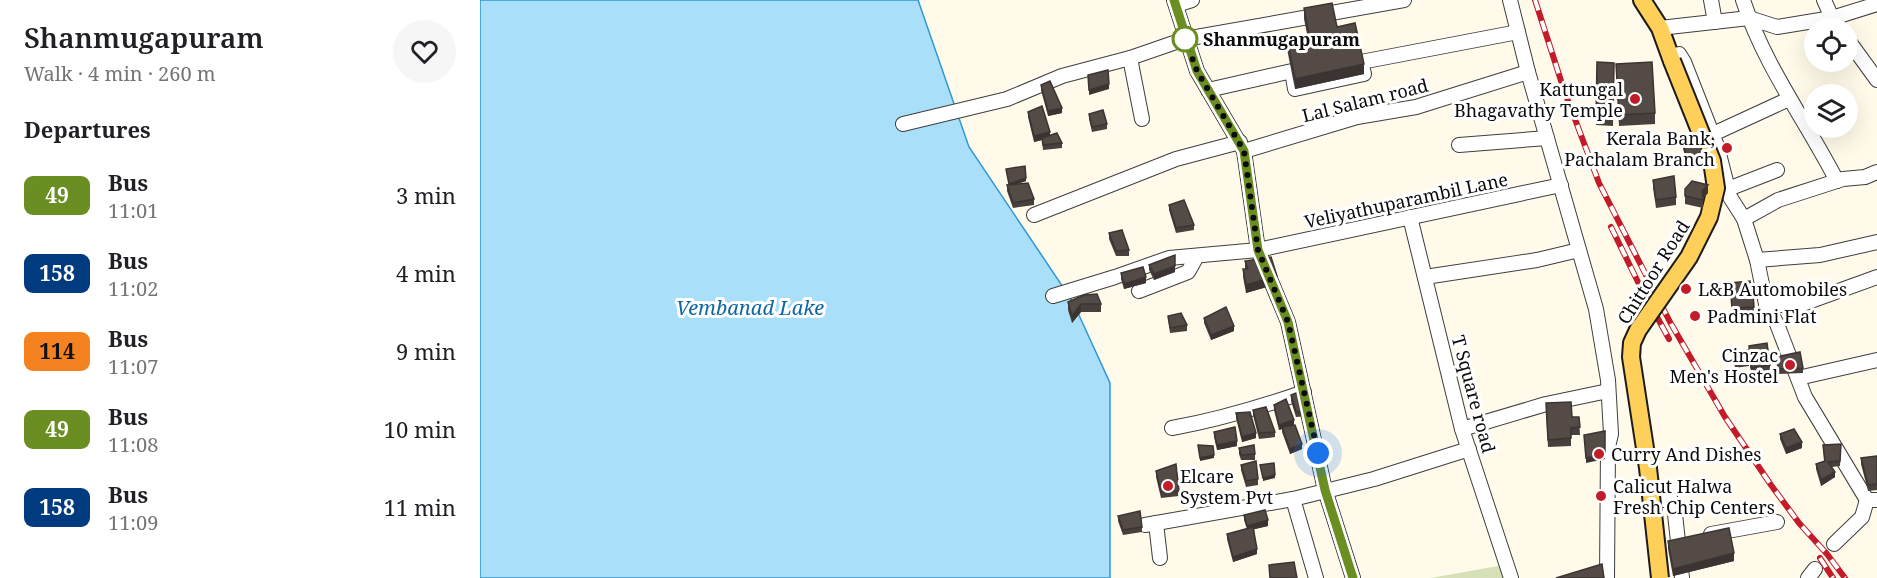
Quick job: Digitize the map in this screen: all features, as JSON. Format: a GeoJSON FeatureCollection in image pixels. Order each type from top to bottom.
{"type":"FeatureCollection","features":[{"type":"Feature","properties":{"kind":"main road","name":"Chittoor Road"},"geometry":{"type":"LineString","coordinates":[[1642,0],[1660,28],[1712,161],[1716,188],[1709,217],[1689,257],[1643,322],[1632,343],[1631,357],[1648,468],[1660,578]]}},
{"type":"Feature","properties":{"kind":"street"},"geometry":{"type":"LineString","coordinates":[[1192,0],[1175,3],[1197,71],[1242,146],[1258,250],[1288,322],[1325,490],[1353,578]]}},
{"type":"Feature","properties":{"kind":"street"},"geometry":{"type":"LineString","coordinates":[[903,124],[1007,99],[1062,76],[1130,58],[1185,39],[1404,0]]}},
{"type":"Feature","properties":{"kind":"street"},"geometry":{"type":"LineString","coordinates":[[1510,0],[1528,72],[1596,309],[1608,380],[1611,434],[1608,447],[1607,578]]}},
{"type":"Feature","properties":{"kind":"street"},"geometry":{"type":"LineString","coordinates":[[1711,0],[1715,22]]}},
{"type":"Feature","properties":{"kind":"street"},"geometry":{"type":"LineString","coordinates":[[1743,0],[1749,18],[1789,99],[1837,181]]}},
{"type":"Feature","properties":{"kind":"street"},"geometry":{"type":"LineString","coordinates":[[1824,0],[1833,18]]}},
{"type":"Feature","properties":{"kind":"street"},"geometry":{"type":"LineString","coordinates":[[1847,18],[1877,4]]}},
{"type":"Feature","properties":{"kind":"street"},"geometry":{"type":"LineString","coordinates":[[1660,28],[1749,18],[1777,27],[1804,25]]}},
{"type":"Feature","properties":{"kind":"street"},"geometry":{"type":"LineString","coordinates":[[1208,90],[1292,71],[1296,89],[1364,74],[1361,62],[1518,32]]}},
{"type":"Feature","properties":{"kind":"street"},"geometry":{"type":"LineString","coordinates":[[1671,59],[1679,54],[1684,62],[1713,134],[1730,197],[1744,219],[1757,260],[1766,304],[1777,324],[1805,397],[1872,500],[1862,517],[1834,544]]}},
{"type":"Feature","properties":{"kind":"street"},"geometry":{"type":"LineString","coordinates":[[1858,54],[1877,80]]}},
{"type":"Feature","properties":{"kind":"street"},"geometry":{"type":"LineString","coordinates":[[1130,58],[1142,118]]}},
{"type":"Feature","properties":{"kind":"street","name":"Lal Salam road"},"geometry":{"type":"LineString","coordinates":[[1034,214],[1176,159],[1242,146],[1357,117],[1416,107],[1528,72]]}},
{"type":"Feature","properties":{"kind":"street"},"geometry":{"type":"LineString","coordinates":[[1713,134],[1789,99]]}},
{"type":"Feature","properties":{"kind":"street"},"geometry":{"type":"LineString","coordinates":[[1459,145],[1547,138]]}},
{"type":"Feature","properties":{"kind":"street"},"geometry":{"type":"LineString","coordinates":[[1728,189],[1777,170]]}},
{"type":"Feature","properties":{"kind":"street"},"geometry":{"type":"LineString","coordinates":[[1744,219],[1778,200],[1837,181],[1864,177],[1877,172]]}},
{"type":"Feature","properties":{"kind":"street","name":"Veliyathuparambil Lane"},"geometry":{"type":"LineString","coordinates":[[1053,296],[1168,258],[1258,250],[1560,185]]}},
{"type":"Feature","properties":{"kind":"street","name":"T Square road"},"geometry":{"type":"LineString","coordinates":[[1410,217],[1462,429],[1511,578]]}},
{"type":"Feature","properties":{"kind":"street"},"geometry":{"type":"LineString","coordinates":[[1757,260],[1820,255],[1877,242]]}},
{"type":"Feature","properties":{"kind":"street"},"geometry":{"type":"LineString","coordinates":[[1425,277],[1537,260],[1579,250]]}},
{"type":"Feature","properties":{"kind":"street"},"geometry":{"type":"LineString","coordinates":[[1139,291],[1188,272],[1197,256]]}},
{"type":"Feature","properties":{"kind":"street"},"geometry":{"type":"LineString","coordinates":[[1766,304],[1797,306],[1877,277]]}},
{"type":"Feature","properties":{"kind":"street"},"geometry":{"type":"LineString","coordinates":[[1798,378],[1877,360]]}},
{"type":"Feature","properties":{"kind":"street"},"geometry":{"type":"LineString","coordinates":[[1462,429],[1546,404],[1608,391]]}},
{"type":"Feature","properties":{"kind":"street"},"geometry":{"type":"LineString","coordinates":[[1172,428],[1263,406],[1304,392]]}},
{"type":"Feature","properties":{"kind":"street"},"geometry":{"type":"LineString","coordinates":[[1160,558],[1151,524],[1308,497],[1325,490],[1374,479],[1469,449]]}},
{"type":"Feature","properties":{"kind":"street"},"geometry":{"type":"LineString","coordinates":[[1663,500],[1670,498],[1688,539],[1682,578]]}},
{"type":"Feature","properties":{"kind":"street"},"geometry":{"type":"LineString","coordinates":[[1293,499],[1316,578]]}},
{"type":"Feature","properties":{"kind":"street"},"geometry":{"type":"LineString","coordinates":[[1688,539],[1777,522]]}},
{"type":"Feature","properties":{"kind":"green space"},"geometry":{"type":"Polygon","coordinates":[[[1509,564],[1514,578],[1431,578],[1509,564]]]}},
{"type":"Feature","properties":{"kind":"water","name":"Vembanad Lake"},"geometry":{"type":"Polygon","coordinates":[[[480,0],[918,0],[969,147],[1073,302],[1110,383],[1110,578],[480,578],[480,0]]]}},
{"type":"Feature","properties":{"kind":"building"},"geometry":{"type":"Polygon","coordinates":[[[1332,3],[1337,27],[1355,23],[1364,64],[1295,79],[1287,39],[1309,34],[1304,8],[1332,3]]]}},
{"type":"Feature","properties":{"kind":"building"},"geometry":{"type":"Polygon","coordinates":[[[1597,62],[1614,63],[1613,118],[1596,118],[1597,62]]]}},
{"type":"Feature","properties":{"kind":"building","name":"Kattungal Bhagavathy Temple"},"geometry":{"type":"Polygon","coordinates":[[[1652,62],[1655,113],[1619,115],[1616,64],[1652,62]]]}},
{"type":"Feature","properties":{"kind":"building"},"geometry":{"type":"Polygon","coordinates":[[[1108,70],[1109,84],[1089,90],[1088,75],[1108,70]]]}},
{"type":"Feature","properties":{"kind":"building"},"geometry":{"type":"Polygon","coordinates":[[[1050,81],[1062,108],[1048,111],[1041,85],[1050,81]]]}},
{"type":"Feature","properties":{"kind":"building"},"geometry":{"type":"Polygon","coordinates":[[[1042,106],[1050,132],[1034,136],[1028,112],[1042,106]]]}},
{"type":"Feature","properties":{"kind":"building"},"geometry":{"type":"Polygon","coordinates":[[[1103,110],[1107,124],[1092,127],[1089,114],[1103,110]]]}},
{"type":"Feature","properties":{"kind":"building"},"geometry":{"type":"Polygon","coordinates":[[[1057,133],[1062,143],[1043,145],[1042,138],[1057,133]]]}},
{"type":"Feature","properties":{"kind":"building"},"geometry":{"type":"Polygon","coordinates":[[[1699,137],[1704,160],[1688,161],[1682,140],[1699,137]]]}},
{"type":"Feature","properties":{"kind":"building"},"geometry":{"type":"Polygon","coordinates":[[[1025,166],[1026,178],[1009,184],[1006,169],[1025,166]]]}},
{"type":"Feature","properties":{"kind":"building"},"geometry":{"type":"Polygon","coordinates":[[[1674,176],[1676,197],[1656,200],[1653,180],[1674,176]]]}},
{"type":"Feature","properties":{"kind":"building"},"geometry":{"type":"Polygon","coordinates":[[[1692,181],[1708,185],[1702,191],[1703,200],[1685,196],[1685,189],[1692,181]]]}},
{"type":"Feature","properties":{"kind":"building"},"geometry":{"type":"Polygon","coordinates":[[[1028,183],[1034,199],[1013,203],[1007,185],[1028,183]]]}},
{"type":"Feature","properties":{"kind":"building"},"geometry":{"type":"Polygon","coordinates":[[[1184,200],[1194,225],[1176,228],[1169,205],[1184,200]]]}},
{"type":"Feature","properties":{"kind":"building"},"geometry":{"type":"Polygon","coordinates":[[[1122,230],[1129,250],[1116,251],[1109,233],[1122,230]]]}},
{"type":"Feature","properties":{"kind":"building"},"geometry":{"type":"Polygon","coordinates":[[[1175,255],[1175,266],[1154,274],[1149,265],[1175,255]]]}},
{"type":"Feature","properties":{"kind":"building"},"geometry":{"type":"Polygon","coordinates":[[[1271,257],[1277,276],[1246,285],[1243,269],[1248,269],[1245,261],[1271,257]]]}},
{"type":"Feature","properties":{"kind":"building"},"geometry":{"type":"Polygon","coordinates":[[[1143,267],[1146,277],[1124,284],[1121,273],[1143,267]]]}},
{"type":"Feature","properties":{"kind":"building"},"geometry":{"type":"Polygon","coordinates":[[[1750,281],[1751,291],[1732,294],[1730,283],[1750,281]]]}},
{"type":"Feature","properties":{"kind":"building"},"geometry":{"type":"Polygon","coordinates":[[[1753,293],[1754,307],[1732,308],[1731,296],[1753,293]]]}},
{"type":"Feature","properties":{"kind":"building"},"geometry":{"type":"Polygon","coordinates":[[[1097,294],[1101,304],[1081,304],[1072,316],[1068,302],[1084,295],[1097,294]]]}},
{"type":"Feature","properties":{"kind":"building"},"geometry":{"type":"Polygon","coordinates":[[[1226,307],[1234,326],[1211,335],[1204,318],[1226,307]]]}},
{"type":"Feature","properties":{"kind":"building"},"geometry":{"type":"Polygon","coordinates":[[[1181,313],[1187,325],[1170,328],[1168,316],[1181,313]]]}},
{"type":"Feature","properties":{"kind":"building"},"geometry":{"type":"Polygon","coordinates":[[[1767,343],[1770,365],[1751,368],[1749,346],[1767,343]]]}},
{"type":"Feature","properties":{"kind":"building"},"geometry":{"type":"Polygon","coordinates":[[[1748,350],[1749,361],[1735,363],[1733,351],[1748,350]]]}},
{"type":"Feature","properties":{"kind":"building","name":"Cinzac Men's Hostel"},"geometry":{"type":"Polygon","coordinates":[[[1800,352],[1803,368],[1779,369],[1776,357],[1800,352]]]}},
{"type":"Feature","properties":{"kind":"building"},"geometry":{"type":"Polygon","coordinates":[[[1304,390],[1309,411],[1296,412],[1291,395],[1304,390]]]}},
{"type":"Feature","properties":{"kind":"building"},"geometry":{"type":"Polygon","coordinates":[[[1286,399],[1294,420],[1279,425],[1274,405],[1286,399]]]}},
{"type":"Feature","properties":{"kind":"building"},"geometry":{"type":"Polygon","coordinates":[[[1571,402],[1572,417],[1579,417],[1580,427],[1571,428],[1571,438],[1548,440],[1546,403],[1571,402]]]}},
{"type":"Feature","properties":{"kind":"building"},"geometry":{"type":"Polygon","coordinates":[[[1266,407],[1275,432],[1259,433],[1253,410],[1266,407]]]}},
{"type":"Feature","properties":{"kind":"building"},"geometry":{"type":"Polygon","coordinates":[[[1250,412],[1256,433],[1242,437],[1236,413],[1250,412]]]}},
{"type":"Feature","properties":{"kind":"building"},"geometry":{"type":"Polygon","coordinates":[[[1295,425],[1302,444],[1290,449],[1282,427],[1295,425]]]}},
{"type":"Feature","properties":{"kind":"building"},"geometry":{"type":"Polygon","coordinates":[[[1235,427],[1237,441],[1217,445],[1214,432],[1235,427]]]}},
{"type":"Feature","properties":{"kind":"building"},"geometry":{"type":"Polygon","coordinates":[[[1794,429],[1802,442],[1786,448],[1780,434],[1794,429]]]}},
{"type":"Feature","properties":{"kind":"building"},"geometry":{"type":"Polygon","coordinates":[[[1605,431],[1605,454],[1586,458],[1584,435],[1605,431]]]}},
{"type":"Feature","properties":{"kind":"building"},"geometry":{"type":"Polygon","coordinates":[[[1841,444],[1840,461],[1828,462],[1835,472],[1821,480],[1816,464],[1825,461],[1823,445],[1841,444]]]}},
{"type":"Feature","properties":{"kind":"building"},"geometry":{"type":"Polygon","coordinates":[[[1198,445],[1213,446],[1214,455],[1200,458],[1198,445]]]}},
{"type":"Feature","properties":{"kind":"building"},"geometry":{"type":"Polygon","coordinates":[[[1254,445],[1255,454],[1241,455],[1239,448],[1254,445]]]}},
{"type":"Feature","properties":{"kind":"building"},"geometry":{"type":"Polygon","coordinates":[[[1877,456],[1877,484],[1868,485],[1861,458],[1877,456]]]}},
{"type":"Feature","properties":{"kind":"building"},"geometry":{"type":"Polygon","coordinates":[[[1256,461],[1258,479],[1246,481],[1241,465],[1256,461]]]}},
{"type":"Feature","properties":{"kind":"building"},"geometry":{"type":"Polygon","coordinates":[[[1274,463],[1275,475],[1263,478],[1260,465],[1274,463]]]}},
{"type":"Feature","properties":{"kind":"building","name":"Elcare System Pvt"},"geometry":{"type":"Polygon","coordinates":[[[1176,464],[1179,491],[1161,492],[1156,471],[1176,464]]]}},
{"type":"Feature","properties":{"kind":"building"},"geometry":{"type":"Polygon","coordinates":[[[1265,510],[1268,520],[1247,526],[1244,515],[1265,510]]]}},
{"type":"Feature","properties":{"kind":"building"},"geometry":{"type":"Polygon","coordinates":[[[1140,511],[1142,527],[1123,530],[1118,516],[1140,511]]]}},
{"type":"Feature","properties":{"kind":"building"},"geometry":{"type":"Polygon","coordinates":[[[1253,527],[1257,549],[1233,557],[1227,534],[1253,527]]]}},
{"type":"Feature","properties":{"kind":"building"},"geometry":{"type":"Polygon","coordinates":[[[1729,528],[1734,553],[1673,569],[1668,541],[1729,528]]]}},
{"type":"Feature","properties":{"kind":"building"},"geometry":{"type":"Polygon","coordinates":[[[1294,562],[1297,578],[1270,578],[1269,565],[1294,562]]]}},
{"type":"Feature","properties":{"kind":"building"},"geometry":{"type":"Polygon","coordinates":[[[1602,564],[1604,578],[1556,578],[1602,564]]]}},
{"type":"Feature","properties":{"kind":"railway"},"geometry":{"type":"LineString","coordinates":[[1535,0],[1564,90],[1599,183],[1670,322],[1725,417],[1771,485],[1845,578]]}},
{"type":"Feature","properties":{"kind":"railway"},"geometry":{"type":"LineString","coordinates":[[1611,227],[1669,339]]}},
{"type":"Feature","properties":{"kind":"railway"},"geometry":{"type":"LineString","coordinates":[[1820,558],[1833,578]]}},
{"type":"Feature","properties":{"kind":"bus line","name":"49"},"geometry":{"type":"LineString","coordinates":[[1174,0],[1197,71],[1244,151],[1258,250],[1288,322],[1325,490],[1353,578]]}},
{"type":"Feature","properties":{"kind":"place","name":"Shanmugapuram"},"geometry":{"type":"Point","coordinates":[1185,39]}},
{"type":"Feature","properties":{"kind":"place","name":"Kattungal Bhagavathy Temple"},"geometry":{"type":"Point","coordinates":[1635,99]}},
{"type":"Feature","properties":{"kind":"place","name":"Kerala Bank, Pachalam Branch"},"geometry":{"type":"Point","coordinates":[1727,148]}},
{"type":"Feature","properties":{"kind":"place","name":"L&B Automobiles"},"geometry":{"type":"Point","coordinates":[1686,289]}},
{"type":"Feature","properties":{"kind":"place","name":"Padmini Flat"},"geometry":{"type":"Point","coordinates":[1695,316]}},
{"type":"Feature","properties":{"kind":"place","name":"Cinzac Men's Hostel"},"geometry":{"type":"Point","coordinates":[1790,365]}},
{"type":"Feature","properties":{"kind":"place","name":"Curry And Dishes"},"geometry":{"type":"Point","coordinates":[1599,454]}},
{"type":"Feature","properties":{"kind":"place","name":"Elcare System Pvt"},"geometry":{"type":"Point","coordinates":[1168,486]}},
{"type":"Feature","properties":{"kind":"place","name":"Calicut Halwa Fresh Chip Centers"},"geometry":{"type":"Point","coordinates":[1601,496]}},
{"type":"Feature","properties":{"kind":"route"},"geometry":{"type":"LineString","coordinates":[[1185,39],[1197,71],[1244,151],[1258,250],[1288,322],[1318,453]]}}]}
